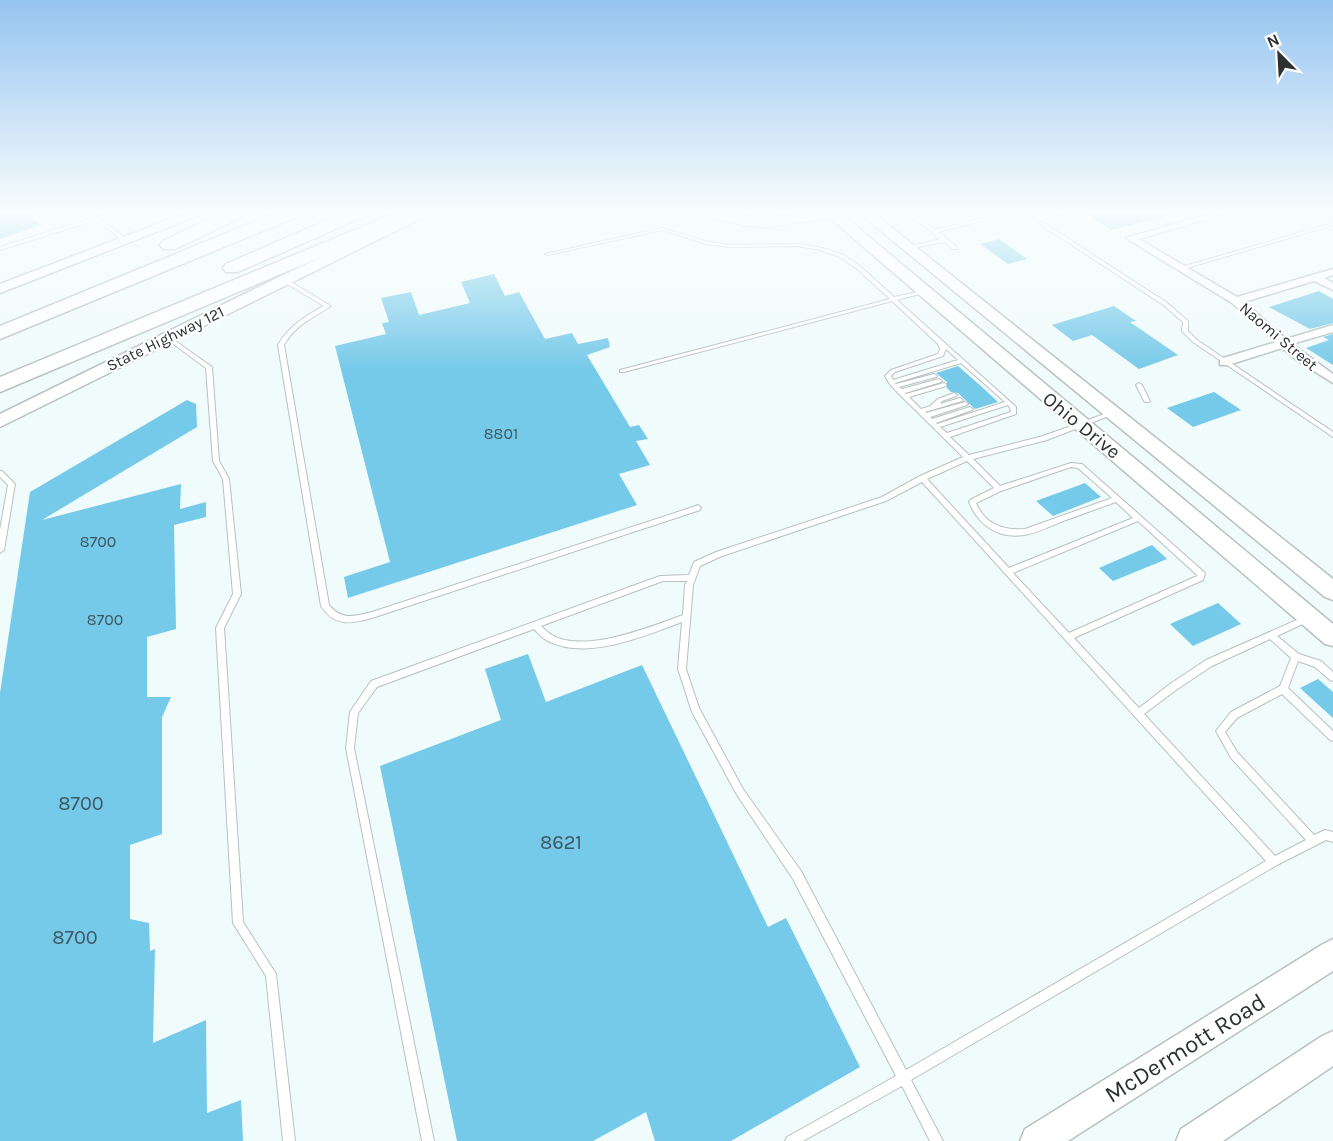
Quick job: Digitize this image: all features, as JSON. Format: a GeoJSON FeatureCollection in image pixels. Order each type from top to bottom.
{"type":"FeatureCollection","features":[{"type":"Feature","properties":{"kind":"highway"},"geometry":{"type":"LineString","coordinates":[[0,323],[128,265]]}},
{"type":"Feature","properties":{"kind":"highway"},"geometry":{"type":"LineString","coordinates":[[0,333],[164,265]]}},
{"type":"Feature","properties":{"kind":"highway"},"geometry":{"type":"LineString","coordinates":[[0,369],[237,265]]}},
{"type":"Feature","properties":{"kind":"highway"},"geometry":{"type":"LineString","coordinates":[[0,385],[286,265]]}},
{"type":"Feature","properties":{"kind":"main road"},"geometry":{"type":"LineString","coordinates":[[0,289],[62,265]]}},
{"type":"Feature","properties":{"kind":"main road","name":"State Highway 121"},"geometry":{"type":"LineString","coordinates":[[0,421],[315,265]]}},
{"type":"Feature","properties":{"kind":"main road","name":"Ohio Drive"},"geometry":{"type":"LineString","coordinates":[[896,265],[1333,637]]}},
{"type":"Feature","properties":{"kind":"main road","name":"Ohio Drive"},"geometry":{"type":"LineString","coordinates":[[929,265],[1333,591]]}},
{"type":"Feature","properties":{"kind":"main road","name":"McDermott Road"},"geometry":{"type":"LineString","coordinates":[[1037,1141],[1333,954]]}},
{"type":"Feature","properties":{"kind":"main road"},"geometry":{"type":"LineString","coordinates":[[1193,1141],[1333,1047]]}},
{"type":"Feature","properties":{"kind":"street","name":"Naomi Street"},"geometry":{"type":"LineString","coordinates":[[1176,265],[1236,301],[1281,343],[1333,379]]}},
{"type":"Feature","properties":{"kind":"street"},"geometry":{"type":"LineString","coordinates":[[1236,301],[1333,272]]}},
{"type":"Feature","properties":{"kind":"street"},"geometry":{"type":"LineString","coordinates":[[1315,277],[1333,287]]}},
{"type":"Feature","properties":{"kind":"street"},"geometry":{"type":"LineString","coordinates":[[1224,362],[1332,329]]}},
{"type":"Feature","properties":{"kind":"lane"},"geometry":{"type":"LineString","coordinates":[[855,265],[994,394],[1013,407],[1014,413],[946,436]]}},
{"type":"Feature","properties":{"kind":"lane"},"geometry":{"type":"LineString","coordinates":[[1105,265],[1164,303],[1186,322],[1185,331],[1195,341],[1333,435]]}},
{"type":"Feature","properties":{"kind":"lane"},"geometry":{"type":"LineString","coordinates":[[1181,268],[1191,265]]}},
{"type":"Feature","properties":{"kind":"lane"},"geometry":{"type":"LineString","coordinates":[[284,280],[328,306],[301,321],[287,333],[281,345],[325,606],[331,615],[348,621],[372,615],[698,508]]}},
{"type":"Feature","properties":{"kind":"lane"},"geometry":{"type":"LineString","coordinates":[[622,371],[925,291]]}},
{"type":"Feature","properties":{"kind":"lane"},"geometry":{"type":"LineString","coordinates":[[167,338],[209,367],[216,461],[226,479],[237,594],[220,628],[238,923],[271,974],[289,1141]]}},
{"type":"Feature","properties":{"kind":"lane"},"geometry":{"type":"LineString","coordinates":[[941,343],[943,349],[940,355],[893,371],[888,376],[898,389],[999,489]]}},
{"type":"Feature","properties":{"kind":"lane"},"geometry":{"type":"LineString","coordinates":[[898,389],[970,372]]}},
{"type":"Feature","properties":{"kind":"lane"},"geometry":{"type":"LineString","coordinates":[[941,383],[933,393],[916,393],[898,389],[941,383]]}},
{"type":"Feature","properties":{"kind":"lane"},"geometry":{"type":"LineString","coordinates":[[1139,385],[1147,401]]}},
{"type":"Feature","properties":{"kind":"lane"},"geometry":{"type":"LineString","coordinates":[[928,419],[994,394]]}},
{"type":"Feature","properties":{"kind":"lane"},"geometry":{"type":"LineString","coordinates":[[962,402],[928,419],[931,408],[962,402]]}},
{"type":"Feature","properties":{"kind":"lane"},"geometry":{"type":"LineString","coordinates":[[937,1141],[797,875],[740,792],[695,709],[682,669],[692,578],[697,564],[719,554],[884,499],[922,478],[968,458],[1045,438],[1112,413]]}},
{"type":"Feature","properties":{"kind":"lane"},"geometry":{"type":"LineString","coordinates":[[1067,637],[1202,576],[1139,518],[1080,466],[1071,465],[999,489],[972,501],[974,509],[982,520],[994,529],[1012,535],[1117,499]]}},
{"type":"Feature","properties":{"kind":"lane"},"geometry":{"type":"LineString","coordinates":[[0,473],[12,484],[0,550]]}},
{"type":"Feature","properties":{"kind":"lane"},"geometry":{"type":"LineString","coordinates":[[922,478],[1274,862]]}},
{"type":"Feature","properties":{"kind":"lane"},"geometry":{"type":"LineString","coordinates":[[1007,572],[1139,518]]}},
{"type":"Feature","properties":{"kind":"lane"},"geometry":{"type":"LineString","coordinates":[[428,1141],[350,748],[354,712],[374,684],[663,578],[692,578]]}},
{"type":"Feature","properties":{"kind":"lane"},"geometry":{"type":"LineString","coordinates":[[535,625],[550,639],[585,647],[637,634],[686,617]]}},
{"type":"Feature","properties":{"kind":"lane"},"geometry":{"type":"LineString","coordinates":[[1138,714],[1209,663],[1310,618]]}},
{"type":"Feature","properties":{"kind":"lane"},"geometry":{"type":"LineString","coordinates":[[1271,635],[1296,657],[1318,664],[1333,677]]}},
{"type":"Feature","properties":{"kind":"lane"},"geometry":{"type":"LineString","coordinates":[[1296,657],[1283,689],[1234,715],[1220,730],[1234,755],[1314,841]]}},
{"type":"Feature","properties":{"kind":"lane"},"geometry":{"type":"LineString","coordinates":[[1283,689],[1333,737]]}},
{"type":"Feature","properties":{"kind":"lane"},"geometry":{"type":"LineString","coordinates":[[791,1141],[1274,862],[1325,835],[1333,837]]}},
{"type":"Feature","properties":{"kind":"building"},"geometry":{"type":"Polygon","coordinates":[[[494,274],[505,296],[519,292],[545,339],[572,333],[578,344],[608,338],[610,347],[587,355],[630,427],[639,425],[648,439],[636,441],[650,465],[619,474],[637,505],[348,598],[344,577],[390,562],[335,346],[386,334],[382,323],[389,322],[381,298],[411,292],[419,315],[470,303],[461,282],[494,274]]]}},
{"type":"Feature","properties":{"kind":"building"},"geometry":{"type":"Polygon","coordinates":[[[1319,291],[1333,299],[1333,323],[1310,329],[1269,307],[1319,291]]]}},
{"type":"Feature","properties":{"kind":"building"},"geometry":{"type":"Polygon","coordinates":[[[1114,306],[1136,321],[1130,322],[1178,355],[1139,369],[1092,335],[1073,341],[1052,325],[1114,306]]]}},
{"type":"Feature","properties":{"kind":"building"},"geometry":{"type":"Polygon","coordinates":[[[1333,334],[1333,365],[1306,348],[1329,340],[1323,337],[1333,334]]]}},
{"type":"Feature","properties":{"kind":"building"},"geometry":{"type":"Polygon","coordinates":[[[958,366],[998,402],[975,409],[958,393],[951,392],[947,388],[947,382],[936,373],[958,366]]]}},
{"type":"Feature","properties":{"kind":"building"},"geometry":{"type":"Polygon","coordinates":[[[1214,392],[1241,410],[1193,427],[1167,408],[1214,392]]]}},
{"type":"Feature","properties":{"kind":"building"},"geometry":{"type":"Polygon","coordinates":[[[187,400],[196,404],[197,427],[42,520],[181,484],[180,509],[206,502],[206,517],[174,525],[176,629],[147,637],[147,697],[171,697],[162,717],[162,834],[130,845],[130,919],[149,923],[150,951],[155,949],[153,1043],[206,1020],[207,1113],[241,1100],[243,1141],[0,1141],[0,693],[30,492],[187,400]]]}},
{"type":"Feature","properties":{"kind":"building"},"geometry":{"type":"Polygon","coordinates":[[[1085,483],[1101,497],[1053,516],[1036,501],[1085,483]]]}},
{"type":"Feature","properties":{"kind":"building"},"geometry":{"type":"Polygon","coordinates":[[[1152,545],[1167,559],[1113,581],[1099,568],[1152,545]]]}},
{"type":"Feature","properties":{"kind":"building"},"geometry":{"type":"Polygon","coordinates":[[[1218,603],[1241,624],[1193,646],[1170,624],[1218,603]]]}},
{"type":"Feature","properties":{"kind":"building"},"geometry":{"type":"Polygon","coordinates":[[[528,654],[546,702],[642,665],[768,927],[786,918],[860,1067],[731,1141],[655,1141],[646,1112],[593,1141],[457,1141],[380,766],[501,720],[485,669],[528,654]]]}},
{"type":"Feature","properties":{"kind":"building"},"geometry":{"type":"Polygon","coordinates":[[[1318,679],[1333,692],[1333,718],[1300,688],[1318,679]]]}}]}
